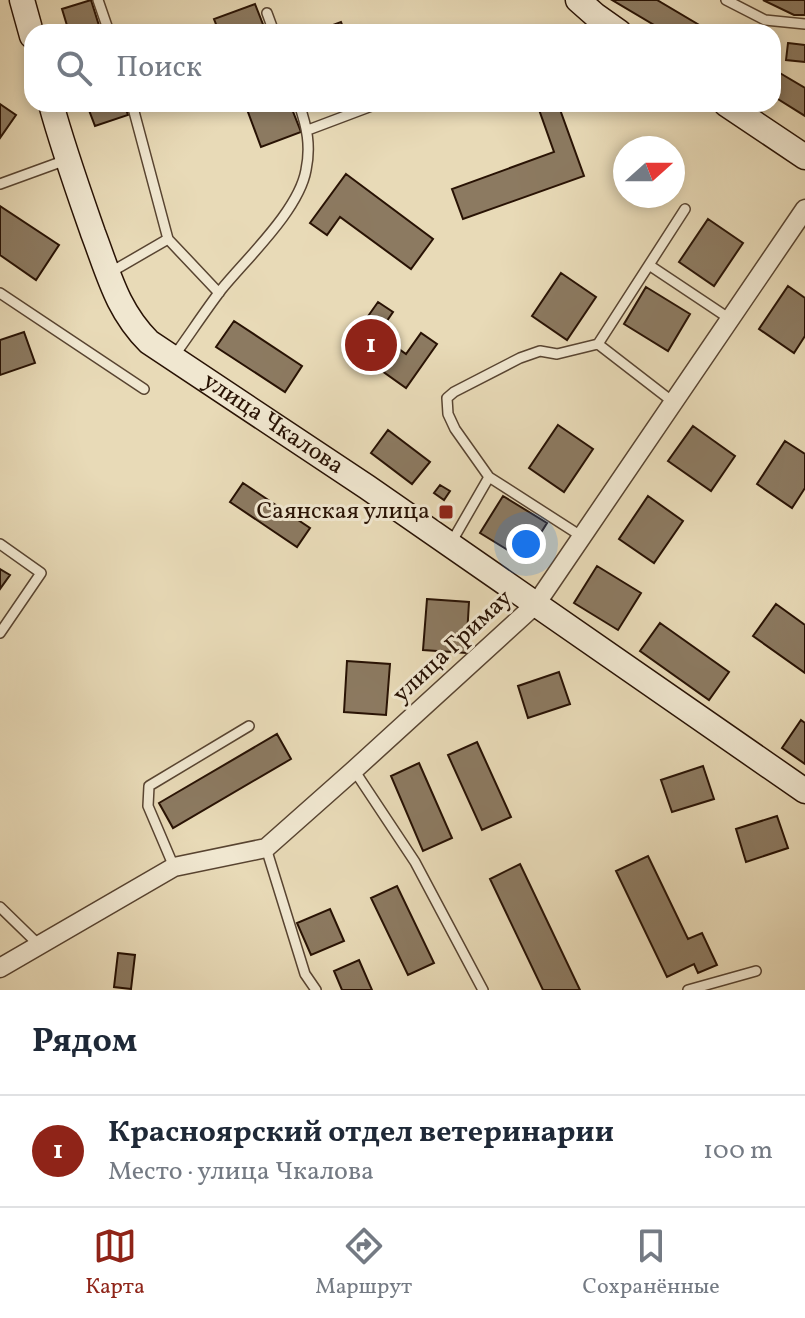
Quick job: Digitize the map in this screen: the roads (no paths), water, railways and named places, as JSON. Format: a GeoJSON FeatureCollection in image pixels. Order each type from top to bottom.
{"type":"FeatureCollection","features":[{"type":"Feature","properties":{"kind":"main road"},"geometry":{"type":"LineString","coordinates":[[578,0],[608,24]]}},
{"type":"Feature","properties":{"kind":"main road"},"geometry":{"type":"LineString","coordinates":[[28,1],[31,24]]}},
{"type":"Feature","properties":{"kind":"main road","name":"улица Чкалова"},"geometry":{"type":"LineString","coordinates":[[53,112],[66,160],[120,304],[135,328],[149,342],[367,487],[805,791]]}},
{"type":"Feature","properties":{"kind":"main road"},"geometry":{"type":"LineString","coordinates":[[738,112],[805,157]]}},
{"type":"Feature","properties":{"kind":"street","name":"улица Гримау"},"geometry":{"type":"LineString","coordinates":[[0,968],[174,867],[266,848],[536,604],[805,209]]}},
{"type":"Feature","properties":{"kind":"lane"},"geometry":{"type":"LineString","coordinates":[[98,0],[106,24]]}},
{"type":"Feature","properties":{"kind":"lane"},"geometry":{"type":"LineString","coordinates":[[726,0],[765,20],[805,24]]}},
{"type":"Feature","properties":{"kind":"lane"},"geometry":{"type":"LineString","coordinates":[[267,13],[271,24]]}},
{"type":"Feature","properties":{"kind":"lane"},"geometry":{"type":"LineString","coordinates":[[134,112],[168,239],[219,293]]}},
{"type":"Feature","properties":{"kind":"lane"},"geometry":{"type":"LineString","coordinates":[[172,358],[219,293],[291,206],[306,172],[310,144],[302,112]]}},
{"type":"Feature","properties":{"kind":"lane"},"geometry":{"type":"LineString","coordinates":[[308,130],[356,112]]}},
{"type":"Feature","properties":{"kind":"lane"},"geometry":{"type":"LineString","coordinates":[[0,184],[66,160]]}},
{"type":"Feature","properties":{"kind":"lane"},"geometry":{"type":"LineString","coordinates":[[581,536],[489,477],[455,429],[448,414],[447,398],[520,358],[540,351],[557,354],[598,344],[685,209]]}},
{"type":"Feature","properties":{"kind":"lane"},"geometry":{"type":"LineString","coordinates":[[108,273],[168,239]]}},
{"type":"Feature","properties":{"kind":"lane"},"geometry":{"type":"LineString","coordinates":[[649,265],[730,319]]}},
{"type":"Feature","properties":{"kind":"lane"},"geometry":{"type":"LineString","coordinates":[[0,293],[144,389]]}},
{"type":"Feature","properties":{"kind":"lane"},"geometry":{"type":"LineString","coordinates":[[598,344],[673,402]]}},
{"type":"Feature","properties":{"kind":"lane"},"geometry":{"type":"LineString","coordinates":[[450,544],[489,477]]}},
{"type":"Feature","properties":{"kind":"lane"},"geometry":{"type":"LineString","coordinates":[[0,544],[41,573],[0,633]]}},
{"type":"Feature","properties":{"kind":"lane"},"geometry":{"type":"LineString","coordinates":[[174,867],[148,806],[149,786],[249,726]]}},
{"type":"Feature","properties":{"kind":"lane"},"geometry":{"type":"LineString","coordinates":[[354,770],[415,862],[483,990]]}},
{"type":"Feature","properties":{"kind":"lane"},"geometry":{"type":"LineString","coordinates":[[266,848],[305,974],[316,990]]}},
{"type":"Feature","properties":{"kind":"lane"},"geometry":{"type":"LineString","coordinates":[[0,907],[39,945]]}},
{"type":"Feature","properties":{"kind":"lane"},"geometry":{"type":"LineString","coordinates":[[688,990],[756,971]]}},
{"type":"Feature","properties":{"kind":"place","name":"Красноярский отдел ветеринарии"},"geometry":{"type":"Point","coordinates":[371,345]}},
{"type":"Feature","properties":{"kind":"place","name":"Саянская улица"},"geometry":{"type":"Point","coordinates":[446,512]}}]}
